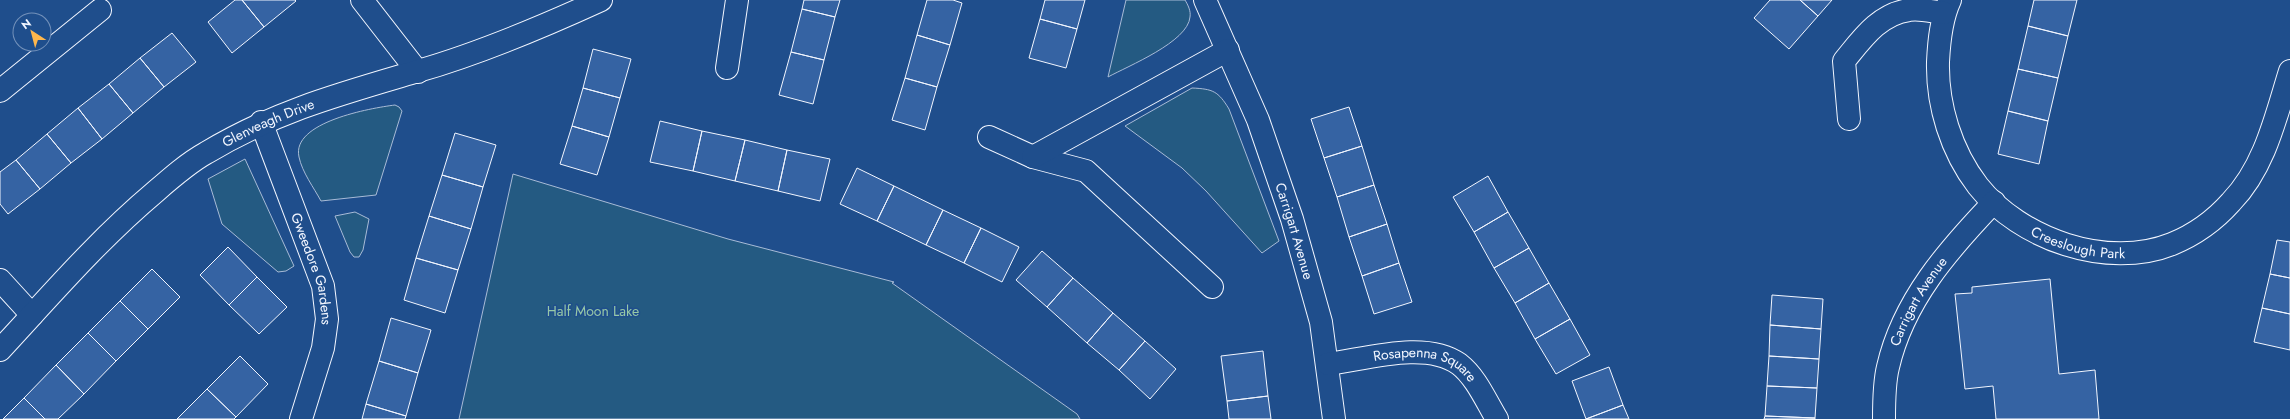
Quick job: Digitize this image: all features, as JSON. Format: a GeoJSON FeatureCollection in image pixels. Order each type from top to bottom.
{"type":"FeatureCollection","features":[{"type":"Feature","properties":{"kind":"street"},"geometry":{"type":"LineString","coordinates":[[362,0],[418,72]]}},
{"type":"Feature","properties":{"kind":"street","name":"Glenveagh Drive"},"geometry":{"type":"LineString","coordinates":[[0,350],[100,241],[163,184],[204,154],[261,122],[349,90],[418,72],[494,45],[553,22],[601,0]]}},
{"type":"Feature","properties":{"kind":"street"},"geometry":{"type":"LineString","coordinates":[[726,68],[737,0]]}},
{"type":"Feature","properties":{"kind":"street","name":"Carrigart Avenue"},"geometry":{"type":"LineString","coordinates":[[1205,0],[1258,120],[1292,219],[1321,322],[1328,364],[1334,419]]}},
{"type":"Feature","properties":{"kind":"street"},"geometry":{"type":"LineString","coordinates":[[1848,118],[1844,61],[1865,35],[1880,21],[1894,14],[1910,9],[1947,6]]}},
{"type":"Feature","properties":{"kind":"street","name":"Creeslough Park"},"geometry":{"type":"LineString","coordinates":[[1947,6],[1939,48],[1938,82],[1944,116],[1953,142],[1967,169],[1978,185],[1994,202],[2016,220],[2041,234],[2066,245],[2096,251],[2118,252],[2145,250],[2171,244],[2193,233],[2215,218],[2237,195],[2253,171],[2269,141],[2290,71]]}},
{"type":"Feature","properties":{"kind":"street"},"geometry":{"type":"LineString","coordinates":[[0,91],[100,10]]}},
{"type":"Feature","properties":{"kind":"street"},"geometry":{"type":"LineString","coordinates":[[1033,157],[1228,50]]}},
{"type":"Feature","properties":{"kind":"street","name":"Gweedore Gardens"},"geometry":{"type":"LineString","coordinates":[[261,122],[323,286],[327,319],[324,348],[301,419]]}},
{"type":"Feature","properties":{"kind":"street"},"geometry":{"type":"LineString","coordinates":[[989,137],[1033,157],[1086,171],[1212,287]]}},
{"type":"Feature","properties":{"kind":"street","name":"Carrigart Avenue"},"geometry":{"type":"LineString","coordinates":[[1884,419],[1888,368],[1900,330],[1933,271],[1957,240],[1994,202]]}},
{"type":"Feature","properties":{"kind":"street"},"geometry":{"type":"LineString","coordinates":[[0,280],[32,315]]}},
{"type":"Feature","properties":{"kind":"street","name":"Rosapenna Square"},"geometry":{"type":"LineString","coordinates":[[1328,364],[1414,352],[1438,354],[1459,364],[1472,379],[1497,419]]}},
{"type":"Feature","properties":{"kind":"green space"},"geometry":{"type":"Polygon","coordinates":[[[1126,0],[1185,0],[1190,10],[1190,17],[1187,26],[1168,44],[1142,60],[1108,77],[1126,0]]]}},
{"type":"Feature","properties":{"kind":"green space"},"geometry":{"type":"Polygon","coordinates":[[[1192,88],[1205,89],[1214,92],[1222,98],[1229,109],[1279,241],[1262,253],[1206,191],[1182,168],[1125,126],[1192,88]]]}},
{"type":"Feature","properties":{"kind":"green space"},"geometry":{"type":"Polygon","coordinates":[[[395,105],[402,111],[376,195],[321,201],[305,174],[299,157],[300,145],[307,135],[320,126],[335,119],[369,109],[395,105]]]}},
{"type":"Feature","properties":{"kind":"green space"},"geometry":{"type":"Polygon","coordinates":[[[245,159],[294,266],[286,271],[278,272],[222,224],[208,179],[245,159]]]}},
{"type":"Feature","properties":{"kind":"green space","name":"Half Moon Lake"},"geometry":{"type":"Polygon","coordinates":[[[513,174],[728,239],[894,282],[892,283],[1077,414],[1080,419],[459,419],[513,174]]]}},
{"type":"Feature","properties":{"kind":"green space"},"geometry":{"type":"Polygon","coordinates":[[[355,212],[369,219],[363,250],[359,257],[354,257],[350,252],[335,216],[355,212]]]}},
{"type":"Feature","properties":{"kind":"building"},"geometry":{"type":"Polygon","coordinates":[[[235,0],[242,0],[264,27],[232,53],[208,22],[235,0]]]}},
{"type":"Feature","properties":{"kind":"building"},"geometry":{"type":"Polygon","coordinates":[[[242,0],[295,0],[296,1],[264,27],[242,0]]]}},
{"type":"Feature","properties":{"kind":"building"},"geometry":{"type":"Polygon","coordinates":[[[804,0],[840,0],[835,17],[802,9],[804,0]]]}},
{"type":"Feature","properties":{"kind":"building"},"geometry":{"type":"Polygon","coordinates":[[[927,0],[953,0],[962,3],[950,45],[917,35],[927,0]]]}},
{"type":"Feature","properties":{"kind":"building"},"geometry":{"type":"Polygon","coordinates":[[[1045,0],[1085,0],[1077,29],[1040,19],[1045,0]]]}},
{"type":"Feature","properties":{"kind":"building"},"geometry":{"type":"Polygon","coordinates":[[[1770,0],[1800,0],[1818,16],[1789,49],[1754,18],[1770,0]]]}},
{"type":"Feature","properties":{"kind":"building"},"geometry":{"type":"Polygon","coordinates":[[[1800,0],[1832,0],[1818,16],[1800,0]]]}},
{"type":"Feature","properties":{"kind":"building"},"geometry":{"type":"Polygon","coordinates":[[[2034,0],[2077,0],[2068,36],[2028,26],[2034,0]]]}},
{"type":"Feature","properties":{"kind":"building"},"geometry":{"type":"Polygon","coordinates":[[[802,9],[835,17],[824,60],[791,52],[802,9]]]}},
{"type":"Feature","properties":{"kind":"building"},"geometry":{"type":"Polygon","coordinates":[[[1040,19],[1077,29],[1066,68],[1029,58],[1040,19]]]}},
{"type":"Feature","properties":{"kind":"building"},"geometry":{"type":"Polygon","coordinates":[[[2028,26],[2068,36],[2058,78],[2018,69],[2028,26]]]}},
{"type":"Feature","properties":{"kind":"building"},"geometry":{"type":"Polygon","coordinates":[[[172,33],[196,62],[164,87],[140,58],[172,33]]]}},
{"type":"Feature","properties":{"kind":"building"},"geometry":{"type":"Polygon","coordinates":[[[917,35],[950,45],[937,87],[905,78],[917,35]]]}},
{"type":"Feature","properties":{"kind":"building"},"geometry":{"type":"Polygon","coordinates":[[[593,49],[631,59],[620,98],[583,88],[593,49]]]}},
{"type":"Feature","properties":{"kind":"building"},"geometry":{"type":"Polygon","coordinates":[[[791,52],[824,60],[813,104],[779,95],[791,52]]]}},
{"type":"Feature","properties":{"kind":"building"},"geometry":{"type":"Polygon","coordinates":[[[140,58],[164,87],[133,113],[109,84],[140,58]]]}},
{"type":"Feature","properties":{"kind":"building"},"geometry":{"type":"Polygon","coordinates":[[[2018,69],[2058,78],[2048,121],[2008,111],[2018,69]]]}},
{"type":"Feature","properties":{"kind":"building"},"geometry":{"type":"Polygon","coordinates":[[[905,78],[937,87],[925,130],[892,120],[905,78]]]}},
{"type":"Feature","properties":{"kind":"building"},"geometry":{"type":"Polygon","coordinates":[[[109,84],[133,113],[102,139],[78,108],[109,84]]]}},
{"type":"Feature","properties":{"kind":"building"},"geometry":{"type":"Polygon","coordinates":[[[583,88],[620,98],[609,137],[572,126],[583,88]]]}},
{"type":"Feature","properties":{"kind":"building"},"geometry":{"type":"Polygon","coordinates":[[[1349,107],[1362,146],[1324,158],[1311,119],[1349,107]]]}},
{"type":"Feature","properties":{"kind":"building"},"geometry":{"type":"Polygon","coordinates":[[[78,108],[102,139],[71,163],[47,134],[78,108]]]}},
{"type":"Feature","properties":{"kind":"building"},"geometry":{"type":"Polygon","coordinates":[[[2008,111],[2048,121],[2039,164],[1998,154],[2008,111]]]}},
{"type":"Feature","properties":{"kind":"building"},"geometry":{"type":"Polygon","coordinates":[[[660,121],[702,131],[693,171],[650,162],[660,121]]]}},
{"type":"Feature","properties":{"kind":"building"},"geometry":{"type":"Polygon","coordinates":[[[572,126],[609,137],[597,175],[560,164],[572,126]]]}},
{"type":"Feature","properties":{"kind":"building"},"geometry":{"type":"Polygon","coordinates":[[[702,131],[745,140],[735,181],[693,171],[702,131]]]}},
{"type":"Feature","properties":{"kind":"building"},"geometry":{"type":"Polygon","coordinates":[[[455,133],[496,145],[483,187],[442,175],[455,133]]]}},
{"type":"Feature","properties":{"kind":"building"},"geometry":{"type":"Polygon","coordinates":[[[47,134],[71,163],[40,189],[16,160],[47,134]]]}},
{"type":"Feature","properties":{"kind":"building"},"geometry":{"type":"Polygon","coordinates":[[[745,140],[787,150],[778,191],[735,181],[745,140]]]}},
{"type":"Feature","properties":{"kind":"building"},"geometry":{"type":"Polygon","coordinates":[[[1362,146],[1374,185],[1337,197],[1324,158],[1362,146]]]}},
{"type":"Feature","properties":{"kind":"building"},"geometry":{"type":"Polygon","coordinates":[[[787,150],[830,159],[820,201],[778,191],[787,150]]]}},
{"type":"Feature","properties":{"kind":"building"},"geometry":{"type":"Polygon","coordinates":[[[16,160],[40,189],[8,214],[0,204],[0,172],[16,160]]]}},
{"type":"Feature","properties":{"kind":"building"},"geometry":{"type":"Polygon","coordinates":[[[857,168],[894,186],[877,221],[840,204],[857,168]]]}},
{"type":"Feature","properties":{"kind":"building"},"geometry":{"type":"Polygon","coordinates":[[[442,175],[483,187],[471,229],[429,216],[442,175]]]}},
{"type":"Feature","properties":{"kind":"building"},"geometry":{"type":"Polygon","coordinates":[[[1488,176],[1508,212],[1474,232],[1453,197],[1488,176]]]}},
{"type":"Feature","properties":{"kind":"building"},"geometry":{"type":"Polygon","coordinates":[[[1374,185],[1387,224],[1349,237],[1337,197],[1374,185]]]}},
{"type":"Feature","properties":{"kind":"building"},"geometry":{"type":"Polygon","coordinates":[[[894,186],[943,210],[926,245],[877,221],[894,186]]]}},
{"type":"Feature","properties":{"kind":"building"},"geometry":{"type":"Polygon","coordinates":[[[943,210],[981,228],[964,263],[926,245],[943,210]]]}},
{"type":"Feature","properties":{"kind":"building"},"geometry":{"type":"Polygon","coordinates":[[[1508,212],[1529,248],[1494,268],[1474,232],[1508,212]]]}},
{"type":"Feature","properties":{"kind":"building"},"geometry":{"type":"Polygon","coordinates":[[[429,216],[471,229],[458,270],[416,258],[429,216]]]}},
{"type":"Feature","properties":{"kind":"building"},"geometry":{"type":"Polygon","coordinates":[[[1387,224],[1399,263],[1362,276],[1349,237],[1387,224]]]}},
{"type":"Feature","properties":{"kind":"building"},"geometry":{"type":"Polygon","coordinates":[[[981,228],[1019,247],[1002,282],[964,263],[981,228]]]}},
{"type":"Feature","properties":{"kind":"building"},"geometry":{"type":"Polygon","coordinates":[[[2277,240],[2290,242],[2290,278],[2270,274],[2277,240]]]}},
{"type":"Feature","properties":{"kind":"building"},"geometry":{"type":"Polygon","coordinates":[[[228,247],[257,277],[229,305],[200,275],[228,247]]]}},
{"type":"Feature","properties":{"kind":"building"},"geometry":{"type":"Polygon","coordinates":[[[1529,248],[1549,283],[1515,303],[1494,268],[1529,248]]]}},
{"type":"Feature","properties":{"kind":"building"},"geometry":{"type":"Polygon","coordinates":[[[1042,251],[1073,278],[1047,307],[1016,280],[1042,251]]]}},
{"type":"Feature","properties":{"kind":"building"},"geometry":{"type":"Polygon","coordinates":[[[416,258],[458,270],[445,313],[404,300],[416,258]]]}},
{"type":"Feature","properties":{"kind":"building"},"geometry":{"type":"Polygon","coordinates":[[[1399,263],[1412,302],[1374,314],[1362,276],[1399,263]]]}},
{"type":"Feature","properties":{"kind":"building"},"geometry":{"type":"Polygon","coordinates":[[[152,269],[180,297],[148,329],[120,301],[152,269]]]}},
{"type":"Feature","properties":{"kind":"building"},"geometry":{"type":"Polygon","coordinates":[[[2270,274],[2290,278],[2290,314],[2262,308],[2270,274]]]}},
{"type":"Feature","properties":{"kind":"building"},"geometry":{"type":"Polygon","coordinates":[[[257,277],[287,307],[259,334],[229,305],[257,277]]]}},
{"type":"Feature","properties":{"kind":"building"},"geometry":{"type":"Polygon","coordinates":[[[1073,278],[1113,313],[1087,343],[1047,307],[1073,278]]]}},
{"type":"Feature","properties":{"kind":"building"},"geometry":{"type":"Polygon","coordinates":[[[2050,279],[2059,374],[2095,370],[2099,419],[1996,419],[1993,386],[1965,389],[1955,294],[1972,293],[1972,287],[2050,279]]]}},
{"type":"Feature","properties":{"kind":"building"},"geometry":{"type":"Polygon","coordinates":[[[1549,283],[1570,319],[1535,339],[1515,303],[1549,283]]]}},
{"type":"Feature","properties":{"kind":"building"},"geometry":{"type":"Polygon","coordinates":[[[1772,295],[1823,299],[1821,329],[1770,325],[1772,295]]]}},
{"type":"Feature","properties":{"kind":"building"},"geometry":{"type":"Polygon","coordinates":[[[120,301],[148,329],[116,361],[88,333],[120,301]]]}},
{"type":"Feature","properties":{"kind":"building"},"geometry":{"type":"Polygon","coordinates":[[[2262,308],[2290,314],[2290,350],[2254,342],[2262,308]]]}},
{"type":"Feature","properties":{"kind":"building"},"geometry":{"type":"Polygon","coordinates":[[[1113,313],[1145,341],[1119,370],[1087,343],[1113,313]]]}},
{"type":"Feature","properties":{"kind":"building"},"geometry":{"type":"Polygon","coordinates":[[[391,318],[431,330],[418,373],[379,361],[391,318]]]}},
{"type":"Feature","properties":{"kind":"building"},"geometry":{"type":"Polygon","coordinates":[[[1570,319],[1590,355],[1556,374],[1535,339],[1570,319]]]}},
{"type":"Feature","properties":{"kind":"building"},"geometry":{"type":"Polygon","coordinates":[[[1770,325],[1821,329],[1819,359],[1769,356],[1770,325]]]}},
{"type":"Feature","properties":{"kind":"building"},"geometry":{"type":"Polygon","coordinates":[[[88,333],[116,361],[84,394],[56,365],[88,333]]]}},
{"type":"Feature","properties":{"kind":"building"},"geometry":{"type":"Polygon","coordinates":[[[1145,341],[1176,369],[1150,399],[1119,370],[1145,341]]]}},
{"type":"Feature","properties":{"kind":"building"},"geometry":{"type":"Polygon","coordinates":[[[1263,351],[1268,396],[1227,401],[1221,356],[1263,351]]]}},
{"type":"Feature","properties":{"kind":"building"},"geometry":{"type":"Polygon","coordinates":[[[240,356],[268,384],[236,417],[207,389],[240,356]]]}},
{"type":"Feature","properties":{"kind":"building"},"geometry":{"type":"Polygon","coordinates":[[[1769,356],[1819,359],[1817,388],[1767,386],[1769,356]]]}},
{"type":"Feature","properties":{"kind":"building"},"geometry":{"type":"Polygon","coordinates":[[[379,361],[418,373],[406,416],[366,404],[379,361]]]}},
{"type":"Feature","properties":{"kind":"building"},"geometry":{"type":"Polygon","coordinates":[[[56,365],[84,394],[58,419],[45,419],[24,398],[56,365]]]}},
{"type":"Feature","properties":{"kind":"building"},"geometry":{"type":"Polygon","coordinates":[[[1609,367],[1623,405],[1586,419],[1572,381],[1609,367]]]}},
{"type":"Feature","properties":{"kind":"building"},"geometry":{"type":"Polygon","coordinates":[[[1767,386],[1817,388],[1815,418],[1765,416],[1767,386]]]}},
{"type":"Feature","properties":{"kind":"building"},"geometry":{"type":"Polygon","coordinates":[[[207,389],[236,417],[234,419],[177,419],[207,389]]]}},
{"type":"Feature","properties":{"kind":"building"},"geometry":{"type":"Polygon","coordinates":[[[1268,396],[1271,419],[1229,419],[1227,401],[1268,396]]]}},
{"type":"Feature","properties":{"kind":"building"},"geometry":{"type":"Polygon","coordinates":[[[24,398],[45,419],[3,419],[24,398]]]}},
{"type":"Feature","properties":{"kind":"building"},"geometry":{"type":"Polygon","coordinates":[[[366,404],[406,416],[405,419],[362,419],[366,404]]]}},
{"type":"Feature","properties":{"kind":"building"},"geometry":{"type":"Polygon","coordinates":[[[1623,405],[1629,419],[1586,419],[1623,405]]]}},
{"type":"Feature","properties":{"kind":"building"},"geometry":{"type":"Polygon","coordinates":[[[1765,416],[1815,418],[1815,419],[1764,419],[1765,416]]]}}]}
